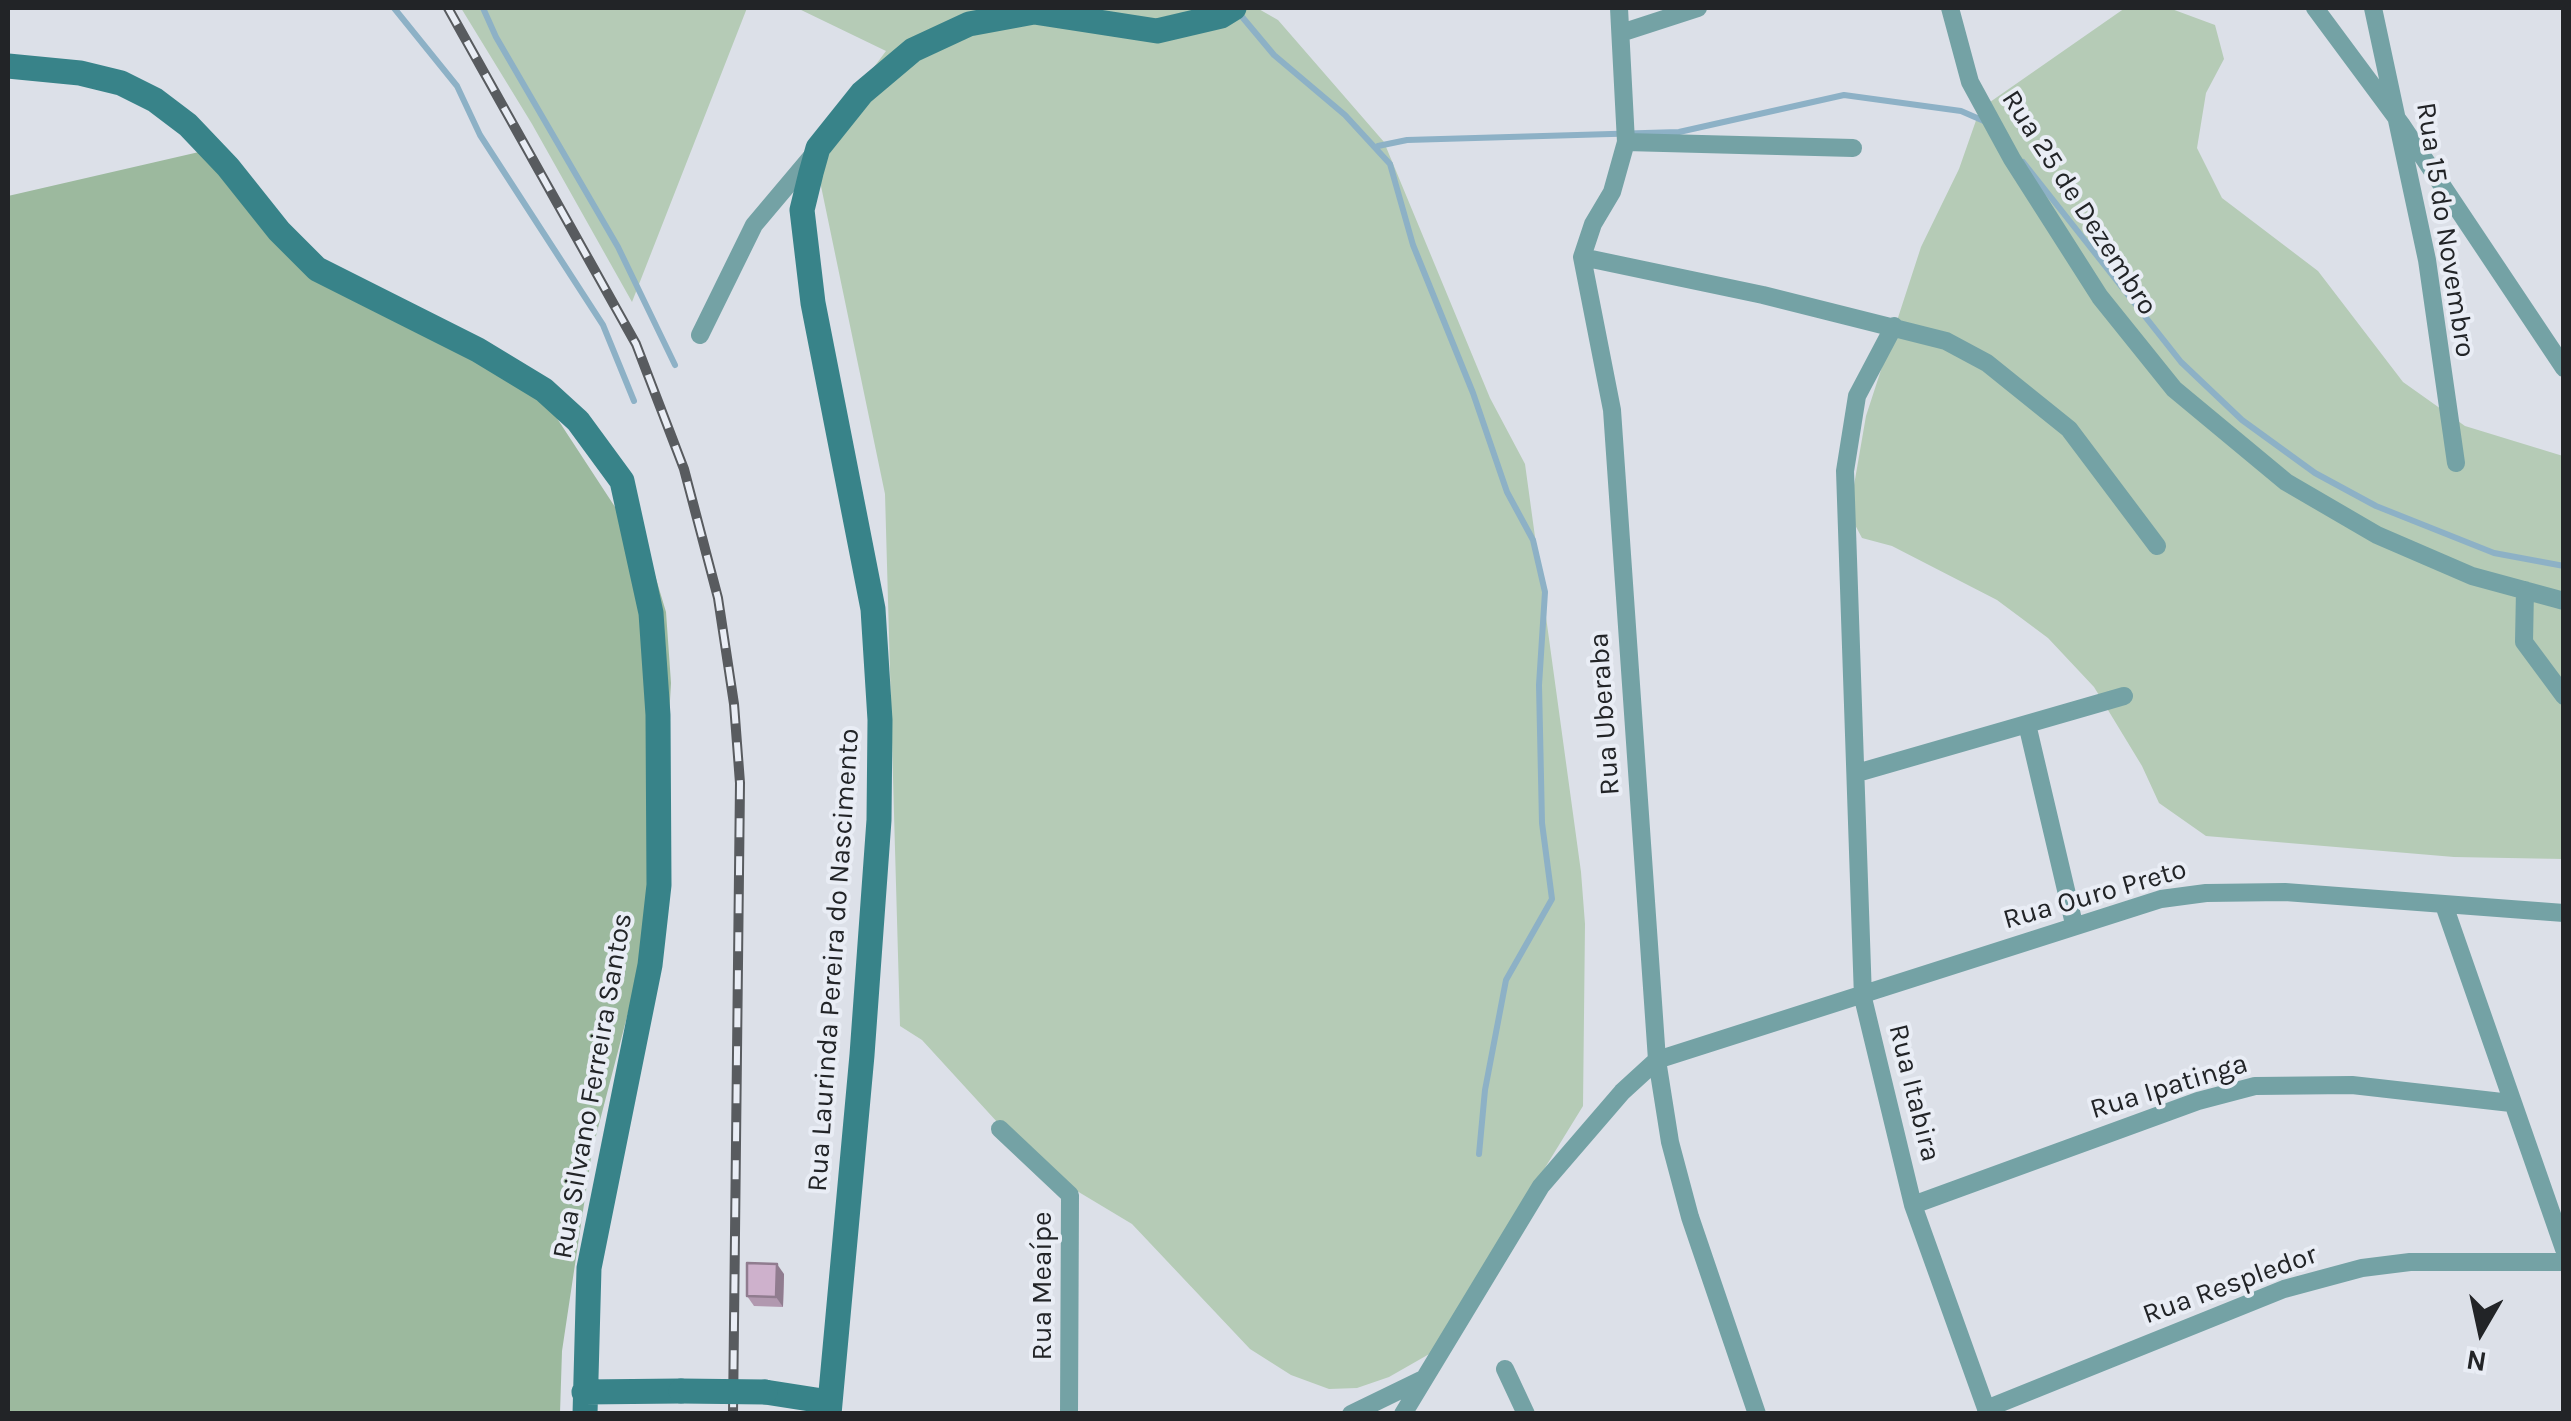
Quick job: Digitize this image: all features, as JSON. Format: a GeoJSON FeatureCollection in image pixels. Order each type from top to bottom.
{"type":"FeatureCollection","features":[{"type":"Feature","properties":{"kind":"street","name":"Rua Laurinda Pereira do Nascimento"},"geometry":{"type":"LineString","coordinates":[[829,1408],[862,1055],[879,820],[880,720],[872,609],[808,266],[802,210],[818,148],[862,93],[913,50],[970,24],[1034,12],[1158,31],[1204,21],[1234,8]]}},
{"type":"Feature","properties":{"kind":"street"},"geometry":{"type":"LineString","coordinates":[[1619,8],[1624,32],[1626,142],[1612,192],[1593,224],[1582,257],[1946,341],[2028,392],[2069,429],[2157,546]]}},
{"type":"Feature","properties":{"kind":"street"},"geometry":{"type":"LineString","coordinates":[[1624,32],[1698,8]]}},
{"type":"Feature","properties":{"kind":"street","name":"Rua 25 de Dezembro"},"geometry":{"type":"LineString","coordinates":[[1950,8],[1970,82],[2012,160],[2100,298],[2174,389],[2286,482],[2377,535],[2472,576],[2564,600]]}},
{"type":"Feature","properties":{"kind":"street"},"geometry":{"type":"LineString","coordinates":[[2316,8],[2401,124],[2564,368]]}},
{"type":"Feature","properties":{"kind":"street","name":"Rua 15 do Novembro"},"geometry":{"type":"LineString","coordinates":[[2374,8],[2427,260],[2456,463]]}},
{"type":"Feature","properties":{"kind":"street","name":"Rua Silvano Ferreira Santos"},"geometry":{"type":"LineString","coordinates":[[8,66],[80,72],[121,83],[155,100],[202,139],[317,269],[478,350],[544,390],[578,422],[622,480],[651,613],[658,714],[658,885],[650,966],[589,1268],[585,1403]]}},
{"type":"Feature","properties":{"kind":"street"},"geometry":{"type":"LineString","coordinates":[[1626,142],[1853,148]]}},
{"type":"Feature","properties":{"kind":"street"},"geometry":{"type":"LineString","coordinates":[[700,335],[754,225],[818,148]]}},
{"type":"Feature","properties":{"kind":"street","name":"Rua Uberaba"},"geometry":{"type":"LineString","coordinates":[[1582,257],[1612,410],[1657,1060],[1670,1142],[1690,1217],[1757,1414]]}},
{"type":"Feature","properties":{"kind":"street","name":"Rua Itabira"},"geometry":{"type":"LineString","coordinates":[[1894,326],[1858,396],[1845,472],[1863,998],[1913,1205],[1987,1411]]}},
{"type":"Feature","properties":{"kind":"street"},"geometry":{"type":"LineString","coordinates":[[2525,590],[2524,642],[2564,696]]}},
{"type":"Feature","properties":{"kind":"street"},"geometry":{"type":"LineString","coordinates":[[1857,773],[2124,696]]}},
{"type":"Feature","properties":{"kind":"street"},"geometry":{"type":"LineString","coordinates":[[2027,724],[2074,924]]}},
{"type":"Feature","properties":{"kind":"street","name":"Rua Ouro Preto"},"geometry":{"type":"LineString","coordinates":[[1657,1060],[1863,998],[2074,924],[2160,899],[2206,892],[2285,892],[2564,913]]}},
{"type":"Feature","properties":{"kind":"street"},"geometry":{"type":"LineString","coordinates":[[2444,906],[2564,1249]]}},
{"type":"Feature","properties":{"kind":"street"},"geometry":{"type":"LineString","coordinates":[[1403,1414],[1542,1186],[1622,1092],[1657,1060]]}},
{"type":"Feature","properties":{"kind":"street","name":"Rua Ipatinga"},"geometry":{"type":"LineString","coordinates":[[1913,1205],[2198,1101],[2254,1086],[2352,1085],[2512,1103]]}},
{"type":"Feature","properties":{"kind":"street","name":"Rua Meaípe"},"geometry":{"type":"LineString","coordinates":[[1000,1129],[1070,1195],[1069,1414]]}},
{"type":"Feature","properties":{"kind":"street","name":"Rua Respledor"},"geometry":{"type":"LineString","coordinates":[[1987,1411],[2284,1289],[2362,1268],[2410,1262],[2564,1262]]}},
{"type":"Feature","properties":{"kind":"street"},"geometry":{"type":"LineString","coordinates":[[1505,1369],[1526,1414]]}},
{"type":"Feature","properties":{"kind":"street"},"geometry":{"type":"LineString","coordinates":[[1350,1414],[1421,1380]]}},
{"type":"Feature","properties":{"kind":"street"},"geometry":{"type":"LineString","coordinates":[[585,1403],[681,1391],[765,1392],[829,1408]]}},
{"type":"Feature","properties":{"kind":"green space"},"geometry":{"type":"Polygon","coordinates":[[[461,8],[747,8],[632,302],[532,124],[461,8]]]}},
{"type":"Feature","properties":{"kind":"green space"},"geometry":{"type":"Polygon","coordinates":[[[797,8],[1257,8],[1278,20],[1384,142],[1490,398],[1525,464],[1581,872],[1585,924],[1583,1106],[1431,1353],[1389,1377],[1357,1388],[1329,1389],[1291,1375],[1250,1349],[1132,1224],[1077,1191],[1009,1135],[922,1040],[900,1026],[885,494],[816,162],[836,118],[886,51],[797,8]]]}},
{"type":"Feature","properties":{"kind":"green space"},"geometry":{"type":"Polygon","coordinates":[[[2125,8],[2169,8],[2215,25],[2224,59],[2206,93],[2197,148],[2222,198],[2318,271],[2403,382],[2465,426],[2563,456],[2563,859],[2454,857],[2206,836],[2159,803],[2142,766],[2094,687],[2048,638],[1997,600],[1892,546],[1862,538],[1854,523],[1853,491],[1866,416],[1921,247],[1959,169],[1980,109],[2125,8]]]}},
{"type":"Feature","properties":{"kind":"green space"},"geometry":{"type":"Polygon","coordinates":[[[199,152],[354,301],[432,335],[547,403],[651,562],[666,612],[671,683],[648,936],[592,1151],[562,1351],[560,1413],[8,1413],[8,196],[199,152]]]}},
{"type":"Feature","properties":{"kind":"building"},"geometry":{"type":"Polygon","coordinates":[[[747,1263],[777,1264],[776,1297],[747,1296],[747,1263]]]}},
{"type":"Feature","properties":{"kind":"waterway"},"geometry":{"type":"LineString","coordinates":[[394,8],[457,86],[480,135],[603,325],[634,401]]}},
{"type":"Feature","properties":{"kind":"waterway"},"geometry":{"type":"LineString","coordinates":[[483,8],[618,247],[675,365]]}},
{"type":"Feature","properties":{"kind":"waterway"},"geometry":{"type":"LineString","coordinates":[[1238,12],[1274,55],[1345,115],[1390,164],[1413,245],[1473,393],[1507,492],[1533,540],[1545,592],[1539,685],[1542,823],[1552,899],[1506,980],[1485,1090],[1479,1154]]}},
{"type":"Feature","properties":{"kind":"waterway"},"geometry":{"type":"LineString","coordinates":[[1378,146],[1407,140],[1679,132],[1844,95],[1961,111],[1984,121]]}},
{"type":"Feature","properties":{"kind":"waterway"},"geometry":{"type":"LineString","coordinates":[[2023,162],[2181,362],[2242,420],[2315,473],[2376,506],[2494,553],[2564,566]]}},
{"type":"Feature","properties":{"kind":"railway"},"geometry":{"type":"LineString","coordinates":[[448,8],[636,344],[684,469],[718,598],[734,704],[740,783],[733,1414]]}}]}
